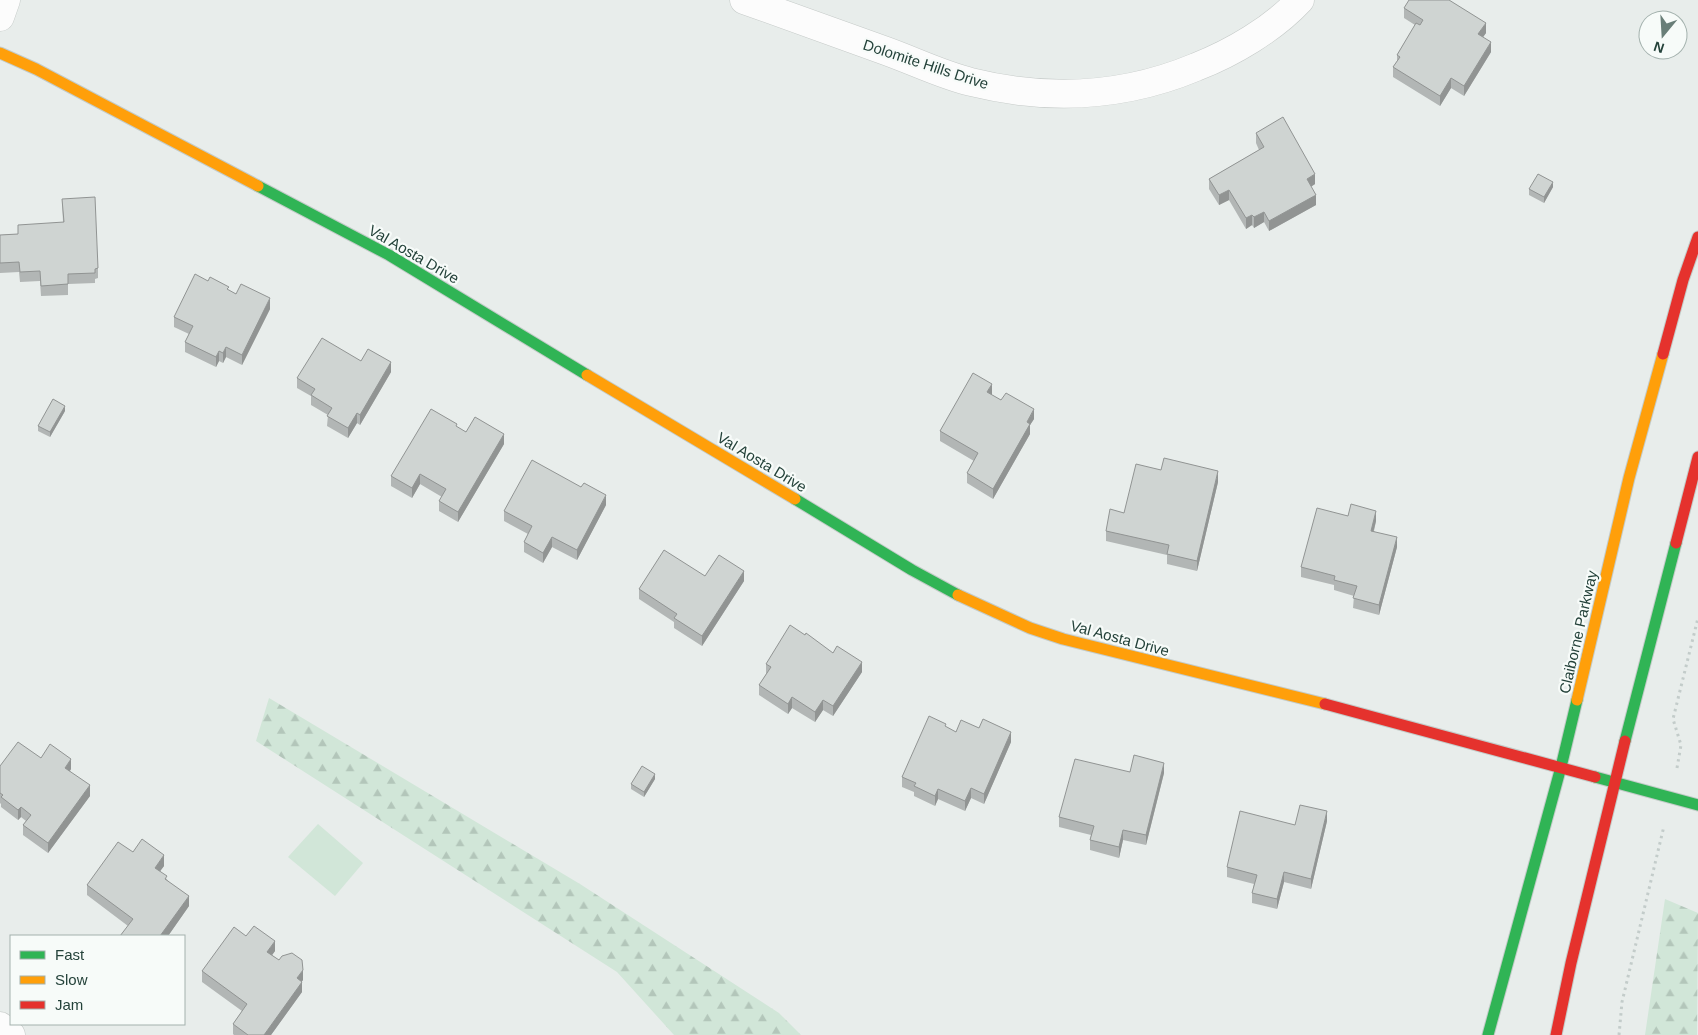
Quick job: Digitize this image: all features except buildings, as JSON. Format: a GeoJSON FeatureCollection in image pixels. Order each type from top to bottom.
{"type":"FeatureCollection","features":[{"type":"Feature","properties":{"kind":"street"},"geometry":{"type":"LineString","coordinates":[[0,17],[6,0]]}},
{"type":"Feature","properties":{"kind":"street","name":"Dolomite Hills Drive"},"geometry":{"type":"LineString","coordinates":[[744,0],[969,81],[1018,92],[1066,95],[1116,91],[1169,78],[1215,60],[1257,36],[1300,0]]}},
{"type":"Feature","properties":{"kind":"street","name":"Val Aosta Drive"},"geometry":{"type":"LineString","coordinates":[[0,54],[36,69],[389,255],[912,570],[963,598],[1030,628],[1080,644],[1376,718],[1615,781],[1698,805]]}},
{"type":"Feature","properties":{"kind":"street","name":"Claiborne Parkway"},"geometry":{"type":"LineString","coordinates":[[1488,1035],[1561,767],[1629,478],[1683,280],[1698,236]]}},
{"type":"Feature","properties":{"kind":"street"},"geometry":{"type":"LineString","coordinates":[[1556,1035],[1615,781],[1698,457]]}},
{"type":"Feature","properties":{"kind":"street"},"geometry":{"type":"LineString","coordinates":[[0,1026],[11,1035]]}},
{"type":"Feature","properties":{"kind":"green space"},"geometry":{"type":"Polygon","coordinates":[[[269,698],[580,884],[779,1013],[801,1035],[674,1035],[617,972],[256,741],[269,698]]]}},
{"type":"Feature","properties":{"kind":"green space"},"geometry":{"type":"Polygon","coordinates":[[[318,824],[363,863],[335,896],[288,857],[318,824]]]}},
{"type":"Feature","properties":{"kind":"green space"},"geometry":{"type":"Polygon","coordinates":[[[1665,899],[1698,913],[1697,1035],[1645,1035],[1665,899]]]}},
{"type":"Feature","properties":{"kind":"traffic: fast"},"geometry":{"type":"LineString","coordinates":[[258,186],[389,255],[587,375]]}},
{"type":"Feature","properties":{"kind":"traffic: fast"},"geometry":{"type":"LineString","coordinates":[[795,499],[912,570],[958,595]]}},
{"type":"Feature","properties":{"kind":"traffic: fast"},"geometry":{"type":"LineString","coordinates":[[1625,741],[1676,543]]}},
{"type":"Feature","properties":{"kind":"traffic: fast"},"geometry":{"type":"LineString","coordinates":[[1488,1035],[1561,767],[1577,700]]}},
{"type":"Feature","properties":{"kind":"traffic: fast"},"geometry":{"type":"LineString","coordinates":[[1595,777],[1698,805]]}},
{"type":"Feature","properties":{"kind":"traffic: slow"},"geometry":{"type":"LineString","coordinates":[[0,53],[36,69],[258,186]]}},
{"type":"Feature","properties":{"kind":"traffic: slow"},"geometry":{"type":"LineString","coordinates":[[1577,700],[1629,478],[1663,354]]}},
{"type":"Feature","properties":{"kind":"traffic: slow"},"geometry":{"type":"LineString","coordinates":[[587,375],[795,499]]}},
{"type":"Feature","properties":{"kind":"traffic: slow"},"geometry":{"type":"LineString","coordinates":[[958,595],[1030,628],[1063,639],[1325,704]]}},
{"type":"Feature","properties":{"kind":"traffic: jam"},"geometry":{"type":"LineString","coordinates":[[1663,354],[1683,280],[1698,237]]}},
{"type":"Feature","properties":{"kind":"traffic: jam"},"geometry":{"type":"LineString","coordinates":[[1676,543],[1698,457]]}},
{"type":"Feature","properties":{"kind":"traffic: jam"},"geometry":{"type":"LineString","coordinates":[[1325,704],[1595,777]]}},
{"type":"Feature","properties":{"kind":"traffic: jam"},"geometry":{"type":"LineString","coordinates":[[1556,1035],[1571,963],[1625,741]]}}]}
